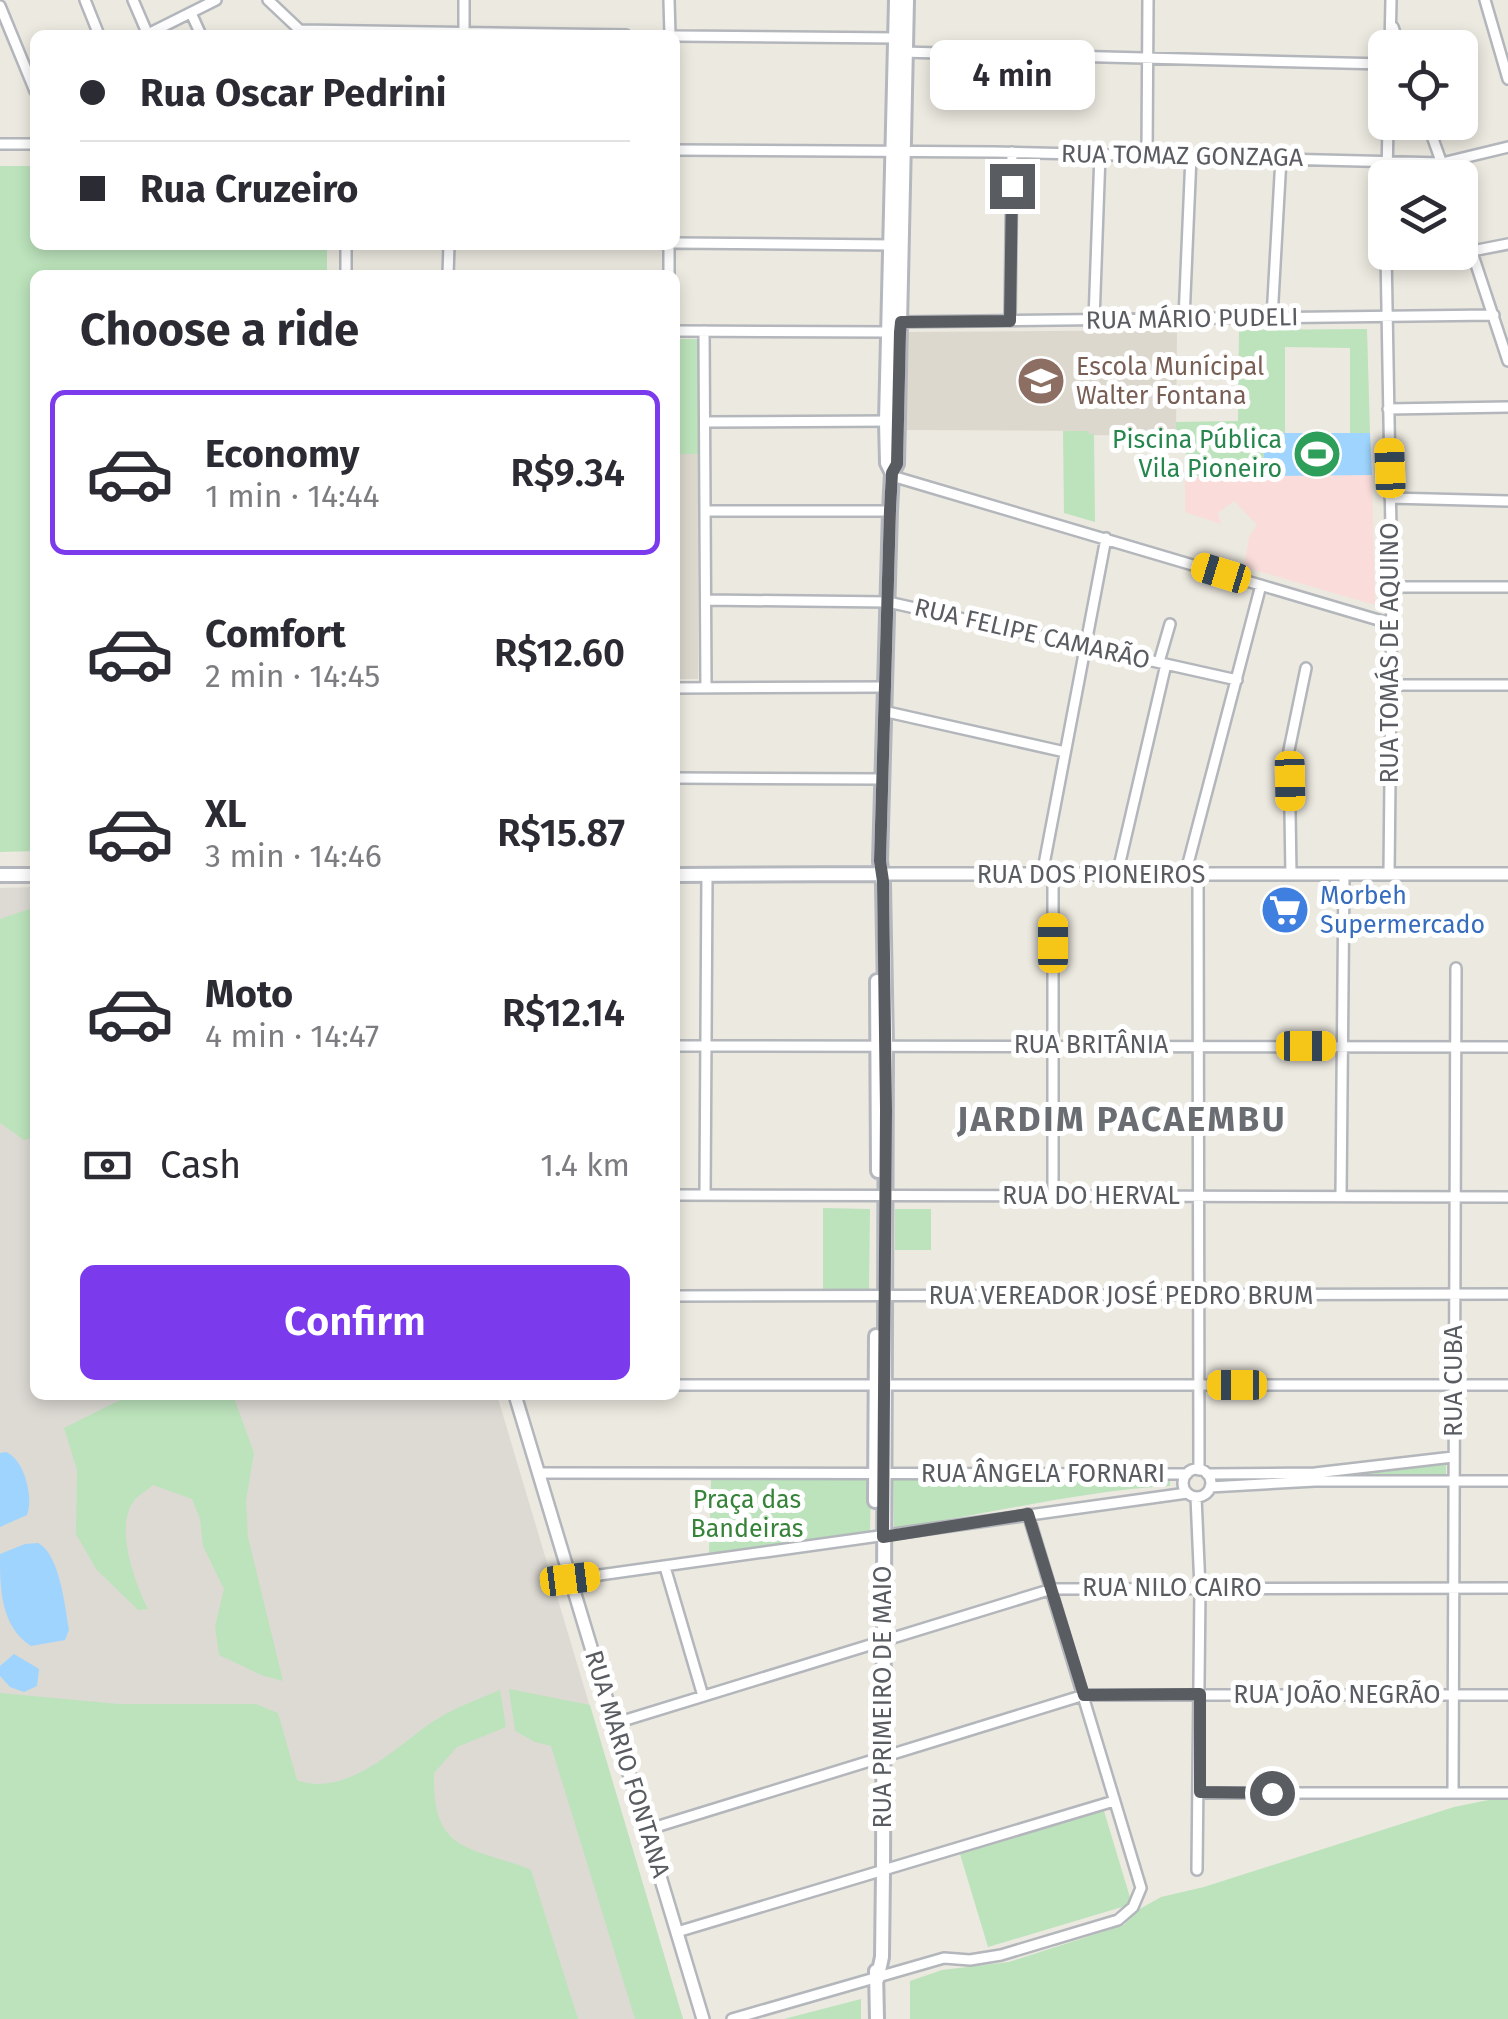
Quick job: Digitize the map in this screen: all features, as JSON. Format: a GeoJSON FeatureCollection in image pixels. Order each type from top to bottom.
{"type":"FeatureCollection","features":[{"type":"Feature","properties":{"kind":"main road","name":"RUA PRIMEIRO DE MAIO"},"geometry":{"type":"LineString","coordinates":[[877,2019],[882,1957],[880,874],[890,510],[892,474],[897,464],[892,422],[900,45],[896,0]]}},
{"type":"Feature","properties":{"kind":"main road","name":"RUA PRIMEIRO DE MAIO"},"geometry":{"type":"LineString","coordinates":[[900,45],[907,0]]}},
{"type":"Feature","properties":{"kind":"main road","name":"RUA DOS PIONEIROS"},"geometry":{"type":"LineString","coordinates":[[680,875],[880,874]]}},
{"type":"Feature","properties":{"kind":"main road"},"geometry":{"type":"LineString","coordinates":[[0,875],[30,875]]}},
{"type":"Feature","properties":{"kind":"street"},"geometry":{"type":"LineString","coordinates":[[84,0],[97,30]]}},
{"type":"Feature","properties":{"kind":"street"},"geometry":{"type":"LineString","coordinates":[[133,0],[146,30]]}},
{"type":"Feature","properties":{"kind":"street"},"geometry":{"type":"LineString","coordinates":[[158,30],[216,0]]}},
{"type":"Feature","properties":{"kind":"street"},"geometry":{"type":"LineString","coordinates":[[268,0],[300,30]]}},
{"type":"Feature","properties":{"kind":"street"},"geometry":{"type":"LineString","coordinates":[[464,0],[464,30]]}},
{"type":"Feature","properties":{"kind":"street"},"geometry":{"type":"LineString","coordinates":[[668,0],[672,30]]}},
{"type":"Feature","properties":{"kind":"street"},"geometry":{"type":"LineString","coordinates":[[1147,155],[1148,0]]}},
{"type":"Feature","properties":{"kind":"street"},"geometry":{"type":"LineString","coordinates":[[1390,0],[1390,30]]}},
{"type":"Feature","properties":{"kind":"street"},"geometry":{"type":"LineString","coordinates":[[1489,2],[1508,79]]}},
{"type":"Feature","properties":{"kind":"street"},"geometry":{"type":"LineString","coordinates":[[0,6],[30,78]]}},
{"type":"Feature","properties":{"kind":"street"},"geometry":{"type":"LineString","coordinates":[[191,13],[199,30]]}},
{"type":"Feature","properties":{"kind":"street"},"geometry":{"type":"LineString","coordinates":[[1390,20],[1394,30]]}},
{"type":"Feature","properties":{"kind":"street"},"geometry":{"type":"LineString","coordinates":[[680,36],[1148,58],[1368,64]]}},
{"type":"Feature","properties":{"kind":"street"},"geometry":{"type":"LineString","coordinates":[[0,144],[30,144]]}},
{"type":"Feature","properties":{"kind":"street","name":"RUA TOMAZ GONZAGA"},"geometry":{"type":"LineString","coordinates":[[1454,160],[1508,147]]}},
{"type":"Feature","properties":{"kind":"street","name":"RUA TOMAZ GONZAGA"},"geometry":{"type":"LineString","coordinates":[[680,150],[1012,152],[1368,161]]}},
{"type":"Feature","properties":{"kind":"street"},"geometry":{"type":"LineString","coordinates":[[1010,321],[1012,152]]}},
{"type":"Feature","properties":{"kind":"street"},"geometry":{"type":"LineString","coordinates":[[1094,320],[1100,154]]}},
{"type":"Feature","properties":{"kind":"street"},"geometry":{"type":"LineString","coordinates":[[1184,319],[1191,156]]}},
{"type":"Feature","properties":{"kind":"street"},"geometry":{"type":"LineString","coordinates":[[1272,318],[1281,158]]}},
{"type":"Feature","properties":{"kind":"street"},"geometry":{"type":"LineString","coordinates":[[680,244],[896,245]]}},
{"type":"Feature","properties":{"kind":"street"},"geometry":{"type":"LineString","coordinates":[[1478,250],[1508,244]]}},
{"type":"Feature","properties":{"kind":"street"},"geometry":{"type":"LineString","coordinates":[[1478,268],[1508,361]]}},
{"type":"Feature","properties":{"kind":"street","name":"RUA TOMÁS DE AQUINO"},"geometry":{"type":"LineString","coordinates":[[1386,270],[1392,587],[1389,874]]}},
{"type":"Feature","properties":{"kind":"street","name":"RUA MÁRIO PUDELI"},"geometry":{"type":"LineString","coordinates":[[680,332],[1010,321],[1494,315]]}},
{"type":"Feature","properties":{"kind":"street"},"geometry":{"type":"LineString","coordinates":[[704,332],[706,688]]}},
{"type":"Feature","properties":{"kind":"street"},"geometry":{"type":"LineString","coordinates":[[1388,409],[1508,407]]}},
{"type":"Feature","properties":{"kind":"street"},"geometry":{"type":"LineString","coordinates":[[705,422],[892,422]]}},
{"type":"Feature","properties":{"kind":"street"},"geometry":{"type":"LineString","coordinates":[[892,474],[1392,624]]}},
{"type":"Feature","properties":{"kind":"street"},"geometry":{"type":"LineString","coordinates":[[1390,498],[1508,501]]}},
{"type":"Feature","properties":{"kind":"street"},"geometry":{"type":"LineString","coordinates":[[705,512],[890,510]]}},
{"type":"Feature","properties":{"kind":"street"},"geometry":{"type":"LineString","coordinates":[[1053,1196],[1047,874],[1065,752],[1106,538]]}},
{"type":"Feature","properties":{"kind":"street"},"geometry":{"type":"LineString","coordinates":[[1210,1488],[1203,1472],[1199,1046],[1192,874],[1261,586]]}},
{"type":"Feature","properties":{"kind":"street"},"geometry":{"type":"LineString","coordinates":[[1392,587],[1508,587]]}},
{"type":"Feature","properties":{"kind":"street","name":"RUA FELIPE CAMARÃO"},"geometry":{"type":"LineString","coordinates":[[706,600],[888,602],[1236,680]]}},
{"type":"Feature","properties":{"kind":"street"},"geometry":{"type":"LineString","coordinates":[[1117,874],[1170,624]]}},
{"type":"Feature","properties":{"kind":"street"},"geometry":{"type":"LineString","coordinates":[[1291,874],[1289,750],[1306,668]]}},
{"type":"Feature","properties":{"kind":"street"},"geometry":{"type":"LineString","coordinates":[[1391,685],[1508,686]]}},
{"type":"Feature","properties":{"kind":"street"},"geometry":{"type":"LineString","coordinates":[[680,688],[884,687]]}},
{"type":"Feature","properties":{"kind":"street"},"geometry":{"type":"LineString","coordinates":[[883,710],[1065,752]]}},
{"type":"Feature","properties":{"kind":"street"},"geometry":{"type":"LineString","coordinates":[[680,778],[882,778]]}},
{"type":"Feature","properties":{"kind":"street","name":"RUA DOS PIONEIROS"},"geometry":{"type":"LineString","coordinates":[[880,874],[1508,874]]}},
{"type":"Feature","properties":{"kind":"street"},"geometry":{"type":"LineString","coordinates":[[1341,1196],[1344,874]]}},
{"type":"Feature","properties":{"kind":"street"},"geometry":{"type":"LineString","coordinates":[[706,1195],[707,875]]}},
{"type":"Feature","properties":{"kind":"street","name":"RUA CUBA"},"geometry":{"type":"LineString","coordinates":[[1453,1793],[1456,968]]}},
{"type":"Feature","properties":{"kind":"street","name":"RUA BRITÂNIA"},"geometry":{"type":"LineString","coordinates":[[680,1046],[1508,1047]]}},
{"type":"Feature","properties":{"kind":"street","name":"RUA DO HERVAL"},"geometry":{"type":"LineString","coordinates":[[680,1195],[1508,1197]]}},
{"type":"Feature","properties":{"kind":"street","name":"RUA VEREADOR JOSÉ PEDRO BRUM"},"geometry":{"type":"LineString","coordinates":[[680,1296],[1508,1294]]}},
{"type":"Feature","properties":{"kind":"street"},"geometry":{"type":"LineString","coordinates":[[680,1385],[1508,1385]]}},
{"type":"Feature","properties":{"kind":"street","name":"RUA MARIO FONTANA"},"geometry":{"type":"LineString","coordinates":[[516,1400],[703,2019]]}},
{"type":"Feature","properties":{"kind":"street"},"geometry":{"type":"LineString","coordinates":[[570,1579],[1028,1514],[1205,1495],[1210,1488],[1453,1457]]}},
{"type":"Feature","properties":{"kind":"street","name":"RUA ÂNGELA FORNARI"},"geometry":{"type":"LineString","coordinates":[[538,1473],[1187,1474]]}},
{"type":"Feature","properties":{"kind":"street"},"geometry":{"type":"LineString","coordinates":[[1198,1870],[1200,1588],[1192,1495],[1183,1481],[1187,1474],[1508,1481]]}},
{"type":"Feature","properties":{"kind":"street"},"geometry":{"type":"LineString","coordinates":[[732,2019],[944,1958],[970,1960],[1001,1955],[1118,1920],[1133,1907],[1141,1888],[1028,1514]]}},
{"type":"Feature","properties":{"kind":"street"},"geometry":{"type":"LineString","coordinates":[[665,1567],[703,1696]]}},
{"type":"Feature","properties":{"kind":"street","name":"RUA NILO CAIRO"},"geometry":{"type":"LineString","coordinates":[[616,1723],[1052,1588],[1508,1588]]}},
{"type":"Feature","properties":{"kind":"street","name":"RUA JOÃO NEGRÃO"},"geometry":{"type":"LineString","coordinates":[[646,1830],[1084,1695],[1508,1695]]}},
{"type":"Feature","properties":{"kind":"street"},"geometry":{"type":"LineString","coordinates":[[1200,1792],[1508,1793]]}},
{"type":"Feature","properties":{"kind":"street"},"geometry":{"type":"LineString","coordinates":[[677,1932],[1114,1801]]}},
{"type":"Feature","properties":{"kind":"shaded area","name":"Escola Munícipal Walter Fontana"},"geometry":{"type":"Polygon","coordinates":[[[1177,330],[1176,436],[1088,435],[1088,431],[906,430],[906,332],[1177,330]]]}},
{"type":"Feature","properties":{"kind":"shaded area"},"geometry":{"type":"Polygon","coordinates":[[[680,454],[698,454],[698,679],[680,679],[680,454]]]}},
{"type":"Feature","properties":{"kind":"shaded area"},"geometry":{"type":"Polygon","coordinates":[[[1372,475],[1375,605],[1244,567],[1249,537],[1257,525],[1234,501],[1218,513],[1221,524],[1185,512],[1185,477],[1372,475]]]}},
{"type":"Feature","properties":{"kind":"shaded area"},"geometry":{"type":"Polygon","coordinates":[[[30,887],[30,1400],[498,1400],[683,2019],[0,2019],[0,888],[30,887]]]}},
{"type":"Feature","properties":{"kind":"green space"},"geometry":{"type":"Polygon","coordinates":[[[0,166],[30,166],[30,250],[327,250],[327,270],[30,270],[30,851],[0,852],[0,166]]]}},
{"type":"Feature","properties":{"kind":"green space"},"geometry":{"type":"Polygon","coordinates":[[[1367,329],[1370,433],[1350,433],[1350,348],[1285,347],[1285,433],[1264,434],[1264,476],[1186,476],[1186,436],[1176,436],[1176,422],[1238,421],[1239,330],[1367,329]]]}},
{"type":"Feature","properties":{"kind":"green space"},"geometry":{"type":"Polygon","coordinates":[[[680,339],[698,339],[698,454],[680,454],[680,339]]]}},
{"type":"Feature","properties":{"kind":"green space"},"geometry":{"type":"Polygon","coordinates":[[[1063,431],[1094,434],[1095,522],[1064,513],[1063,431]]]}},
{"type":"Feature","properties":{"kind":"green space"},"geometry":{"type":"Polygon","coordinates":[[[30,909],[30,1138],[24,1140],[0,1123],[0,919],[30,909]]]}},
{"type":"Feature","properties":{"kind":"green space"},"geometry":{"type":"Polygon","coordinates":[[[823,1208],[870,1209],[869,1290],[823,1290],[823,1208]]]}},
{"type":"Feature","properties":{"kind":"green space"},"geometry":{"type":"Polygon","coordinates":[[[895,1209],[931,1209],[931,1250],[895,1250],[895,1209]]]}},
{"type":"Feature","properties":{"kind":"green space"},"geometry":{"type":"Polygon","coordinates":[[[120,1400],[235,1400],[254,1453],[246,1501],[248,1537],[283,1681],[219,1655],[215,1626],[224,1589],[203,1546],[200,1519],[192,1499],[153,1485],[128,1512],[129,1555],[148,1609],[138,1610],[96,1569],[76,1534],[77,1470],[64,1428],[120,1400]]]}},
{"type":"Feature","properties":{"kind":"green space"},"geometry":{"type":"Polygon","coordinates":[[[1446,1461],[1446,1475],[1356,1474],[1446,1461]]]}},
{"type":"Feature","properties":{"kind":"green space"},"geometry":{"type":"Polygon","coordinates":[[[1170,1475],[1170,1486],[1066,1498],[894,1528],[893,1478],[1170,1475]]]}},
{"type":"Feature","properties":{"kind":"green space","name":"Praça das Bandeiras"},"geometry":{"type":"Polygon","coordinates":[[[711,1479],[871,1479],[870,1531],[709,1554],[711,1479]]]}},
{"type":"Feature","properties":{"kind":"green space"},"geometry":{"type":"Polygon","coordinates":[[[509,1689],[590,1705],[683,2019],[635,2019],[551,1746],[515,1731],[509,1689]]]}},
{"type":"Feature","properties":{"kind":"green space"},"geometry":{"type":"Polygon","coordinates":[[[500,1690],[506,1727],[457,1747],[434,1773],[435,1800],[440,1819],[459,1843],[531,1870],[578,2019],[0,2019],[0,1693],[119,1704],[256,1704],[278,1713],[297,1780],[315,1784],[333,1782],[367,1769],[437,1719],[500,1690]]]}},
{"type":"Feature","properties":{"kind":"green space"},"geometry":{"type":"Polygon","coordinates":[[[1508,1796],[1508,2019],[910,2019],[910,1981],[942,1970],[1009,1962],[1124,1925],[1138,1910],[1161,1897],[1204,1887],[1454,1807],[1508,1796]]]}},
{"type":"Feature","properties":{"kind":"green space"},"geometry":{"type":"Polygon","coordinates":[[[1104,1811],[1132,1904],[988,1947],[960,1854],[1104,1811]]]}},
{"type":"Feature","properties":{"kind":"green space"},"geometry":{"type":"Polygon","coordinates":[[[861,1999],[861,2019],[784,2019],[861,1999]]]}},
{"type":"Feature","properties":{"kind":"water","name":"Piscina Pública Vila Pioneiro"},"geometry":{"type":"Polygon","coordinates":[[[1264,433],[1370,433],[1372,475],[1264,476],[1264,433]]]}},
{"type":"Feature","properties":{"kind":"water"},"geometry":{"type":"Polygon","coordinates":[[[6,1452],[22,1470],[29,1507],[27,1515],[0,1527],[0,1453],[6,1452]]]}},
{"type":"Feature","properties":{"kind":"water"},"geometry":{"type":"Polygon","coordinates":[[[38,1543],[52,1558],[69,1630],[65,1640],[31,1646],[8,1617],[0,1554],[38,1543]]]}},
{"type":"Feature","properties":{"kind":"water"},"geometry":{"type":"Polygon","coordinates":[[[14,1654],[39,1669],[37,1686],[24,1692],[10,1687],[0,1676],[0,1666],[14,1654]]]}},
{"type":"Feature","properties":{"kind":"place","name":"Escola Munícipal Walter Fontana"},"geometry":{"type":"Point","coordinates":[1041,381]}},
{"type":"Feature","properties":{"kind":"place","name":"Piscina Pública Vila Pioneiro"},"geometry":{"type":"Point","coordinates":[1317,454]}},
{"type":"Feature","properties":{"kind":"place","name":"Morbeh Supermercado"},"geometry":{"type":"Point","coordinates":[1285,910]}},
{"type":"Feature","properties":{"kind":"district","name":"JARDIM PACAEMBU"},"geometry":{"type":"Point","coordinates":[1122,1119]}},
{"type":"Feature","properties":{"kind":"route"},"geometry":{"type":"LineString","coordinates":[[1012,186],[1010,321],[901,322],[900,332],[897,464],[892,473],[890,510],[880,861],[886,1046],[883,1537],[1028,1514],[1084,1695],[1200,1694],[1200,1792],[1272,1793]]}}]}
